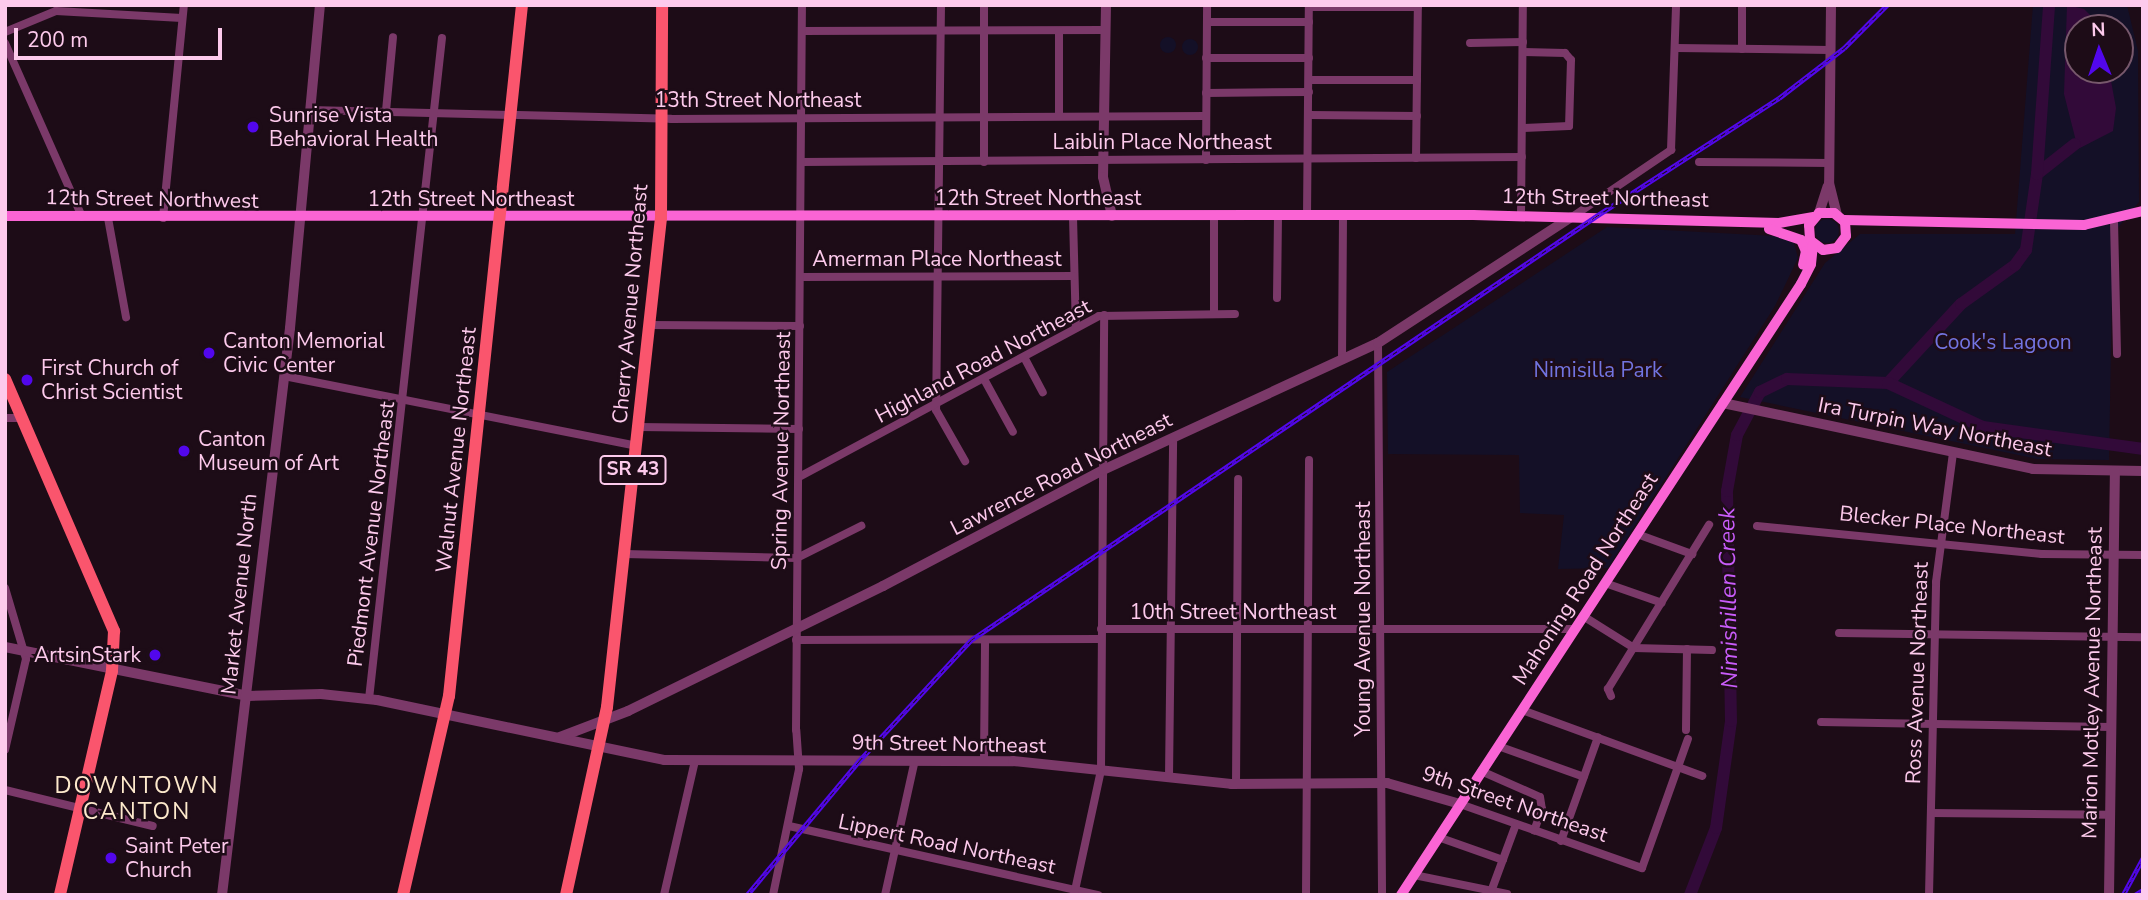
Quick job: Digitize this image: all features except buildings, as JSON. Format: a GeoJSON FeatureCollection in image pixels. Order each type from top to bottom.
{"type":"FeatureCollection","features":[{"type":"Feature","properties":{"kind":"main road","name":"Walnut Avenue Northeast"},"geometry":{"type":"LineString","coordinates":[[403,895],[446,715],[502,219],[522,5]]}},
{"type":"Feature","properties":{"kind":"main road","name":"Cherry Avenue Northeast"},"geometry":{"type":"LineString","coordinates":[[566,895],[604,722],[661,218],[662,5]]}},
{"type":"Feature","properties":{"kind":"main road"},"geometry":{"type":"LineString","coordinates":[[1876,222],[1846,236],[1839,247],[1828,250],[1811,242],[1816,215],[1876,222],[2047,224],[2114,221],[2143,211]]}},
{"type":"Feature","properties":{"kind":"main road","name":"12th Street Northeast"},"geometry":{"type":"LineString","coordinates":[[298,219],[1572,216],[1723,219],[1779,223],[1816,215]]}},
{"type":"Feature","properties":{"kind":"main road","name":"12th Street Northwest"},"geometry":{"type":"LineString","coordinates":[[5,216],[298,219]]}},
{"type":"Feature","properties":{"kind":"main road"},"geometry":{"type":"LineString","coordinates":[[1840,217],[1846,236]]}},
{"type":"Feature","properties":{"kind":"main road"},"geometry":{"type":"LineString","coordinates":[[1723,219],[1737,226],[1784,231],[1802,242],[1805,262],[1781,314]]}},
{"type":"Feature","properties":{"kind":"main road","name":"12th Street Northeast"},"geometry":{"type":"LineString","coordinates":[[1779,223],[1811,242]]}},
{"type":"Feature","properties":{"kind":"main road","name":"Mahoning Road Northeast"},"geometry":{"type":"LineString","coordinates":[[1801,284],[1811,264],[1811,242]]}},
{"type":"Feature","properties":{"kind":"main road","name":"Mahoning Road Northeast"},"geometry":{"type":"LineString","coordinates":[[1401,895],[1781,314],[1828,250]]}},
{"type":"Feature","properties":{"kind":"main road"},"geometry":{"type":"LineString","coordinates":[[5,379],[110,615],[115,641],[112,670],[60,895]]}},
{"type":"Feature","properties":{"kind":"street"},"geometry":{"type":"LineString","coordinates":[[163,218],[184,5]]}},
{"type":"Feature","properties":{"kind":"street","name":"Market Avenue North"},"geometry":{"type":"LineString","coordinates":[[222,895],[284,376],[320,5]]}},
{"type":"Feature","properties":{"kind":"street","name":"Spring Avenue Northeast"},"geometry":{"type":"LineString","coordinates":[[772,895],[789,826],[799,761],[796,634],[802,5]]}},
{"type":"Feature","properties":{"kind":"street"},"geometry":{"type":"LineString","coordinates":[[941,5],[937,404],[965,461]]}},
{"type":"Feature","properties":{"kind":"street"},"geometry":{"type":"LineString","coordinates":[[984,5],[984,162]]}},
{"type":"Feature","properties":{"kind":"street"},"geometry":{"type":"LineString","coordinates":[[1105,5],[1103,159],[1112,216]]}},
{"type":"Feature","properties":{"kind":"street"},"geometry":{"type":"LineString","coordinates":[[1206,160],[1207,5]]}},
{"type":"Feature","properties":{"kind":"street"},"geometry":{"type":"LineString","coordinates":[[1521,216],[1523,5]]}},
{"type":"Feature","properties":{"kind":"street"},"geometry":{"type":"LineString","coordinates":[[1572,216],[1671,150],[1676,5]]}},
{"type":"Feature","properties":{"kind":"street"},"geometry":{"type":"LineString","coordinates":[[1742,5],[1742,49]]}},
{"type":"Feature","properties":{"kind":"street"},"geometry":{"type":"LineString","coordinates":[[1816,215],[1829,183],[1831,5]]}},
{"type":"Feature","properties":{"kind":"street"},"geometry":{"type":"LineString","coordinates":[[1307,216],[1309,6],[1418,6],[1416,158]]}},
{"type":"Feature","properties":{"kind":"street"},"geometry":{"type":"LineString","coordinates":[[5,32],[56,11],[182,18]]}},
{"type":"Feature","properties":{"kind":"street"},"geometry":{"type":"LineString","coordinates":[[1206,22],[1309,22]]}},
{"type":"Feature","properties":{"kind":"street"},"geometry":{"type":"LineString","coordinates":[[802,31],[1105,30]]}},
{"type":"Feature","properties":{"kind":"street"},"geometry":{"type":"LineString","coordinates":[[1059,31],[1059,116]]}},
{"type":"Feature","properties":{"kind":"street"},"geometry":{"type":"LineString","coordinates":[[386,111],[393,37]]}},
{"type":"Feature","properties":{"kind":"street","name":"Piedmont Avenue Northeast"},"geometry":{"type":"LineString","coordinates":[[369,699],[442,38]]}},
{"type":"Feature","properties":{"kind":"street"},"geometry":{"type":"LineString","coordinates":[[1470,43],[1523,42]]}},
{"type":"Feature","properties":{"kind":"street"},"geometry":{"type":"LineString","coordinates":[[5,43],[82,217]]}},
{"type":"Feature","properties":{"kind":"street"},"geometry":{"type":"LineString","coordinates":[[1676,48],[1830,50]]}},
{"type":"Feature","properties":{"kind":"street"},"geometry":{"type":"LineString","coordinates":[[1522,52],[1569,55],[1568,128],[1523,128]]}},
{"type":"Feature","properties":{"kind":"street"},"geometry":{"type":"LineString","coordinates":[[1206,58],[1309,58]]}},
{"type":"Feature","properties":{"kind":"street"},"geometry":{"type":"LineString","coordinates":[[1309,80],[1417,80]]}},
{"type":"Feature","properties":{"kind":"street"},"geometry":{"type":"LineString","coordinates":[[1206,93],[1309,92]]}},
{"type":"Feature","properties":{"kind":"street","name":"13th Street Northeast"},"geometry":{"type":"LineString","coordinates":[[310,110],[661,118],[1206,116]]}},
{"type":"Feature","properties":{"kind":"street"},"geometry":{"type":"LineString","coordinates":[[1309,115],[1417,116]]}},
{"type":"Feature","properties":{"kind":"street","name":"Laiblin Place Northeast"},"geometry":{"type":"LineString","coordinates":[[801,162],[1522,157]]}},
{"type":"Feature","properties":{"kind":"street"},"geometry":{"type":"LineString","coordinates":[[1699,162],[1830,163]]}},
{"type":"Feature","properties":{"kind":"street"},"geometry":{"type":"LineString","coordinates":[[1829,183],[1840,217]]}},
{"type":"Feature","properties":{"kind":"street"},"geometry":{"type":"LineString","coordinates":[[1214,216],[1214,314]]}},
{"type":"Feature","properties":{"kind":"street"},"geometry":{"type":"LineString","coordinates":[[1277,298],[1278,216]]}},
{"type":"Feature","properties":{"kind":"street"},"geometry":{"type":"LineString","coordinates":[[1342,360],[1343,216]]}},
{"type":"Feature","properties":{"kind":"street","name":"Lawrence Road Northeast"},"geometry":{"type":"LineString","coordinates":[[553,739],[604,722],[796,634],[1103,470],[1378,343],[1572,216]]}},
{"type":"Feature","properties":{"kind":"street"},"geometry":{"type":"LineString","coordinates":[[1073,217],[1076,328]]}},
{"type":"Feature","properties":{"kind":"street"},"geometry":{"type":"LineString","coordinates":[[108,218],[126,317]]}},
{"type":"Feature","properties":{"kind":"street"},"geometry":{"type":"LineString","coordinates":[[2114,221],[2117,354]]}},
{"type":"Feature","properties":{"kind":"street","name":"Amerman Place Northeast"},"geometry":{"type":"LineString","coordinates":[[800,277],[1073,276]]}},
{"type":"Feature","properties":{"kind":"street","name":"Highland Road Northeast"},"geometry":{"type":"LineString","coordinates":[[799,477],[1104,315],[1235,314]]}},
{"type":"Feature","properties":{"kind":"street"},"geometry":{"type":"LineString","coordinates":[[1074,892],[1101,770],[1104,315]]}},
{"type":"Feature","properties":{"kind":"street"},"geometry":{"type":"LineString","coordinates":[[649,326],[800,326]]}},
{"type":"Feature","properties":{"kind":"street","name":"Young Avenue Northeast"},"geometry":{"type":"LineString","coordinates":[[1378,343],[1382,895]]}},
{"type":"Feature","properties":{"kind":"street"},"geometry":{"type":"LineString","coordinates":[[1024,357],[1043,392]]}},
{"type":"Feature","properties":{"kind":"street"},"geometry":{"type":"LineString","coordinates":[[284,376],[636,446]]}},
{"type":"Feature","properties":{"kind":"street"},"geometry":{"type":"LineString","coordinates":[[984,379],[1013,432]]}},
{"type":"Feature","properties":{"kind":"street","name":"Ira Turpin Way Northeast"},"geometry":{"type":"LineString","coordinates":[[1723,403],[1736,408],[2033,469],[2143,471]]}},
{"type":"Feature","properties":{"kind":"street"},"geometry":{"type":"LineString","coordinates":[[5,418],[23,418]]}},
{"type":"Feature","properties":{"kind":"street"},"geometry":{"type":"LineString","coordinates":[[638,427],[799,429]]}},
{"type":"Feature","properties":{"kind":"street"},"geometry":{"type":"LineString","coordinates":[[1169,777],[1173,438]]}},
{"type":"Feature","properties":{"kind":"street","name":"Ross Avenue Northeast"},"geometry":{"type":"LineString","coordinates":[[1929,895],[1938,543],[1953,453]]}},
{"type":"Feature","properties":{"kind":"street"},"geometry":{"type":"LineString","coordinates":[[1306,895],[1309,460]]}},
{"type":"Feature","properties":{"kind":"street","name":"Marion Motley Avenue Northeast"},"geometry":{"type":"LineString","coordinates":[[2109,895],[2115,471]]}},
{"type":"Feature","properties":{"kind":"street"},"geometry":{"type":"LineString","coordinates":[[1236,785],[1238,479]]}},
{"type":"Feature","properties":{"kind":"street"},"geometry":{"type":"LineString","coordinates":[[1611,696],[1608,689],[1709,525]]}},
{"type":"Feature","properties":{"kind":"street"},"geometry":{"type":"LineString","coordinates":[[624,554],[797,558],[861,526]]}},
{"type":"Feature","properties":{"kind":"street","name":"Blecker Place Northeast"},"geometry":{"type":"LineString","coordinates":[[1758,526],[2042,554],[2143,555]]}},
{"type":"Feature","properties":{"kind":"street"},"geometry":{"type":"LineString","coordinates":[[1637,534],[1692,554]]}},
{"type":"Feature","properties":{"kind":"street"},"geometry":{"type":"LineString","coordinates":[[1605,583],[1662,603]]}},
{"type":"Feature","properties":{"kind":"street"},"geometry":{"type":"LineString","coordinates":[[5,588],[24,650],[25,664],[5,750]]}},
{"type":"Feature","properties":{"kind":"street"},"geometry":{"type":"LineString","coordinates":[[1583,616],[1634,648],[1712,650]]}},
{"type":"Feature","properties":{"kind":"street","name":"10th Street Northeast"},"geometry":{"type":"LineString","coordinates":[[796,634],[985,640],[1171,629],[1574,629]]}},
{"type":"Feature","properties":{"kind":"street"},"geometry":{"type":"LineString","coordinates":[[1839,633],[2143,637]]}},
{"type":"Feature","properties":{"kind":"street"},"geometry":{"type":"LineString","coordinates":[[984,760],[985,640]]}},
{"type":"Feature","properties":{"kind":"street","name":"9th Street Northeast"},"geometry":{"type":"LineString","coordinates":[[5,647],[247,696],[321,694],[369,699],[553,739],[695,761],[984,760],[1236,785],[1381,783],[1406,786],[1642,868],[1677,767]]}},
{"type":"Feature","properties":{"kind":"street"},"geometry":{"type":"LineString","coordinates":[[1686,730],[1687,649]]}},
{"type":"Feature","properties":{"kind":"street"},"geometry":{"type":"LineString","coordinates":[[1521,710],[1702,776]]}},
{"type":"Feature","properties":{"kind":"street"},"geometry":{"type":"LineString","coordinates":[[1821,722],[2111,727]]}},
{"type":"Feature","properties":{"kind":"street"},"geometry":{"type":"LineString","coordinates":[[1561,841],[1598,737]]}},
{"type":"Feature","properties":{"kind":"street"},"geometry":{"type":"LineString","coordinates":[[1677,767],[1688,739]]}},
{"type":"Feature","properties":{"kind":"street"},"geometry":{"type":"LineString","coordinates":[[1498,746],[1584,777]]}},
{"type":"Feature","properties":{"kind":"street"},"geometry":{"type":"LineString","coordinates":[[885,895],[915,760]]}},
{"type":"Feature","properties":{"kind":"street"},"geometry":{"type":"LineString","coordinates":[[664,895],[695,761]]}},
{"type":"Feature","properties":{"kind":"street"},"geometry":{"type":"LineString","coordinates":[[1481,771],[1536,793],[1542,805],[1534,831]]}},
{"type":"Feature","properties":{"kind":"street"},"geometry":{"type":"LineString","coordinates":[[5,790],[153,827]]}},
{"type":"Feature","properties":{"kind":"street"},"geometry":{"type":"LineString","coordinates":[[1931,813],[2110,815]]}},
{"type":"Feature","properties":{"kind":"street"},"geometry":{"type":"LineString","coordinates":[[1492,889],[1516,824]]}},
{"type":"Feature","properties":{"kind":"street","name":"Lippert Road Northeast"},"geometry":{"type":"LineString","coordinates":[[789,826],[1074,892],[1098,895]]}},
{"type":"Feature","properties":{"kind":"street"},"geometry":{"type":"LineString","coordinates":[[1438,838],[1503,860]]}},
{"type":"Feature","properties":{"kind":"street"},"geometry":{"type":"LineString","coordinates":[[1414,875],[1507,894]]}},
{"type":"Feature","properties":{"kind":"green space","name":"Cook's Lagoon"},"geometry":{"type":"Polygon","coordinates":[[[2033,5],[2127,5],[2129,14],[2064,14],[2064,84],[2134,84],[2134,34],[2138,51],[2139,202],[2113,234],[2109,460],[2037,459],[1740,397],[1825,263],[1860,234],[2015,234],[2033,5]]]}},
{"type":"Feature","properties":{"kind":"green space"},"geometry":{"type":"Polygon","coordinates":[[[1165,37],[1171,37],[1176,45],[1174,51],[1165,53],[1160,48],[1160,42],[1165,37]]]}},
{"type":"Feature","properties":{"kind":"green space"},"geometry":{"type":"Polygon","coordinates":[[[1190,39],[1196,41],[1196,53],[1190,55],[1184,53],[1182,47],[1184,41],[1190,39]]]}},
{"type":"Feature","properties":{"kind":"green space"},"geometry":{"type":"Polygon","coordinates":[[[1827,219],[1836,222],[1839,231],[1836,240],[1827,243],[1818,240],[1815,231],[1818,222],[1827,219]]]}},
{"type":"Feature","properties":{"kind":"green space","name":"Nimisilla Park"},"geometry":{"type":"Polygon","coordinates":[[[1607,227],[1775,236],[1794,243],[1798,258],[1775,306],[1608,568],[1558,569],[1564,515],[1520,513],[1519,455],[1388,454],[1387,372],[1607,227]]]}},
{"type":"Feature","properties":{"kind":"shaded area"},"geometry":{"type":"Polygon","coordinates":[[[2067,5],[2084,9],[2089,14],[2067,14],[2067,5]]]}},
{"type":"Feature","properties":{"kind":"shaded area"},"geometry":{"type":"Polygon","coordinates":[[[2064,84],[2112,84],[2116,108],[2113,131],[2078,149],[2064,94],[2064,84]]]}},
{"type":"Feature","properties":{"kind":"waterway"},"geometry":{"type":"LineString","coordinates":[[1888,383],[1961,304],[2015,265],[2026,250],[2037,174],[2049,5]]}},
{"type":"Feature","properties":{"kind":"waterway"},"geometry":{"type":"LineString","coordinates":[[2037,174],[2075,144]]}},
{"type":"Feature","properties":{"kind":"waterway","name":"Nimishillen Creek"},"geometry":{"type":"LineString","coordinates":[[1690,895],[1716,828],[1731,721],[1727,491],[1737,435],[1760,392],[1787,379],[1888,383],[1983,427],[2143,449]]}},
{"type":"Feature","properties":{"kind":"railway"},"geometry":{"type":"LineString","coordinates":[[747,895],[859,761],[971,640],[1595,217],[1779,98],[1844,48],[1887,5]]}},
{"type":"Feature","properties":{"kind":"railway"},"geometry":{"type":"LineString","coordinates":[[2123,895],[2143,858]]}},
{"type":"Feature","properties":{"kind":"railway"},"geometry":{"type":"LineString","coordinates":[[2135,895],[2143,890]]}},
{"type":"Feature","properties":{"kind":"place","name":"Sunrise Vista Behavioral Health"},"geometry":{"type":"Point","coordinates":[253,127]}},
{"type":"Feature","properties":{"kind":"place","name":"Canton Memorial Civic Center"},"geometry":{"type":"Point","coordinates":[209,353]}},
{"type":"Feature","properties":{"kind":"place","name":"First Church of Christ Scientist"},"geometry":{"type":"Point","coordinates":[27,380]}},
{"type":"Feature","properties":{"kind":"place","name":"Canton Museum of Art"},"geometry":{"type":"Point","coordinates":[184,451]}},
{"type":"Feature","properties":{"kind":"place","name":"ArtsinStark"},"geometry":{"type":"Point","coordinates":[155,655]}},
{"type":"Feature","properties":{"kind":"place","name":"Saint Peter Church"},"geometry":{"type":"Point","coordinates":[111,858]}},
{"type":"Feature","properties":{"kind":"district","name":"DOWNTOWN CANTON"},"geometry":{"type":"Point","coordinates":[137,799]}}]}
